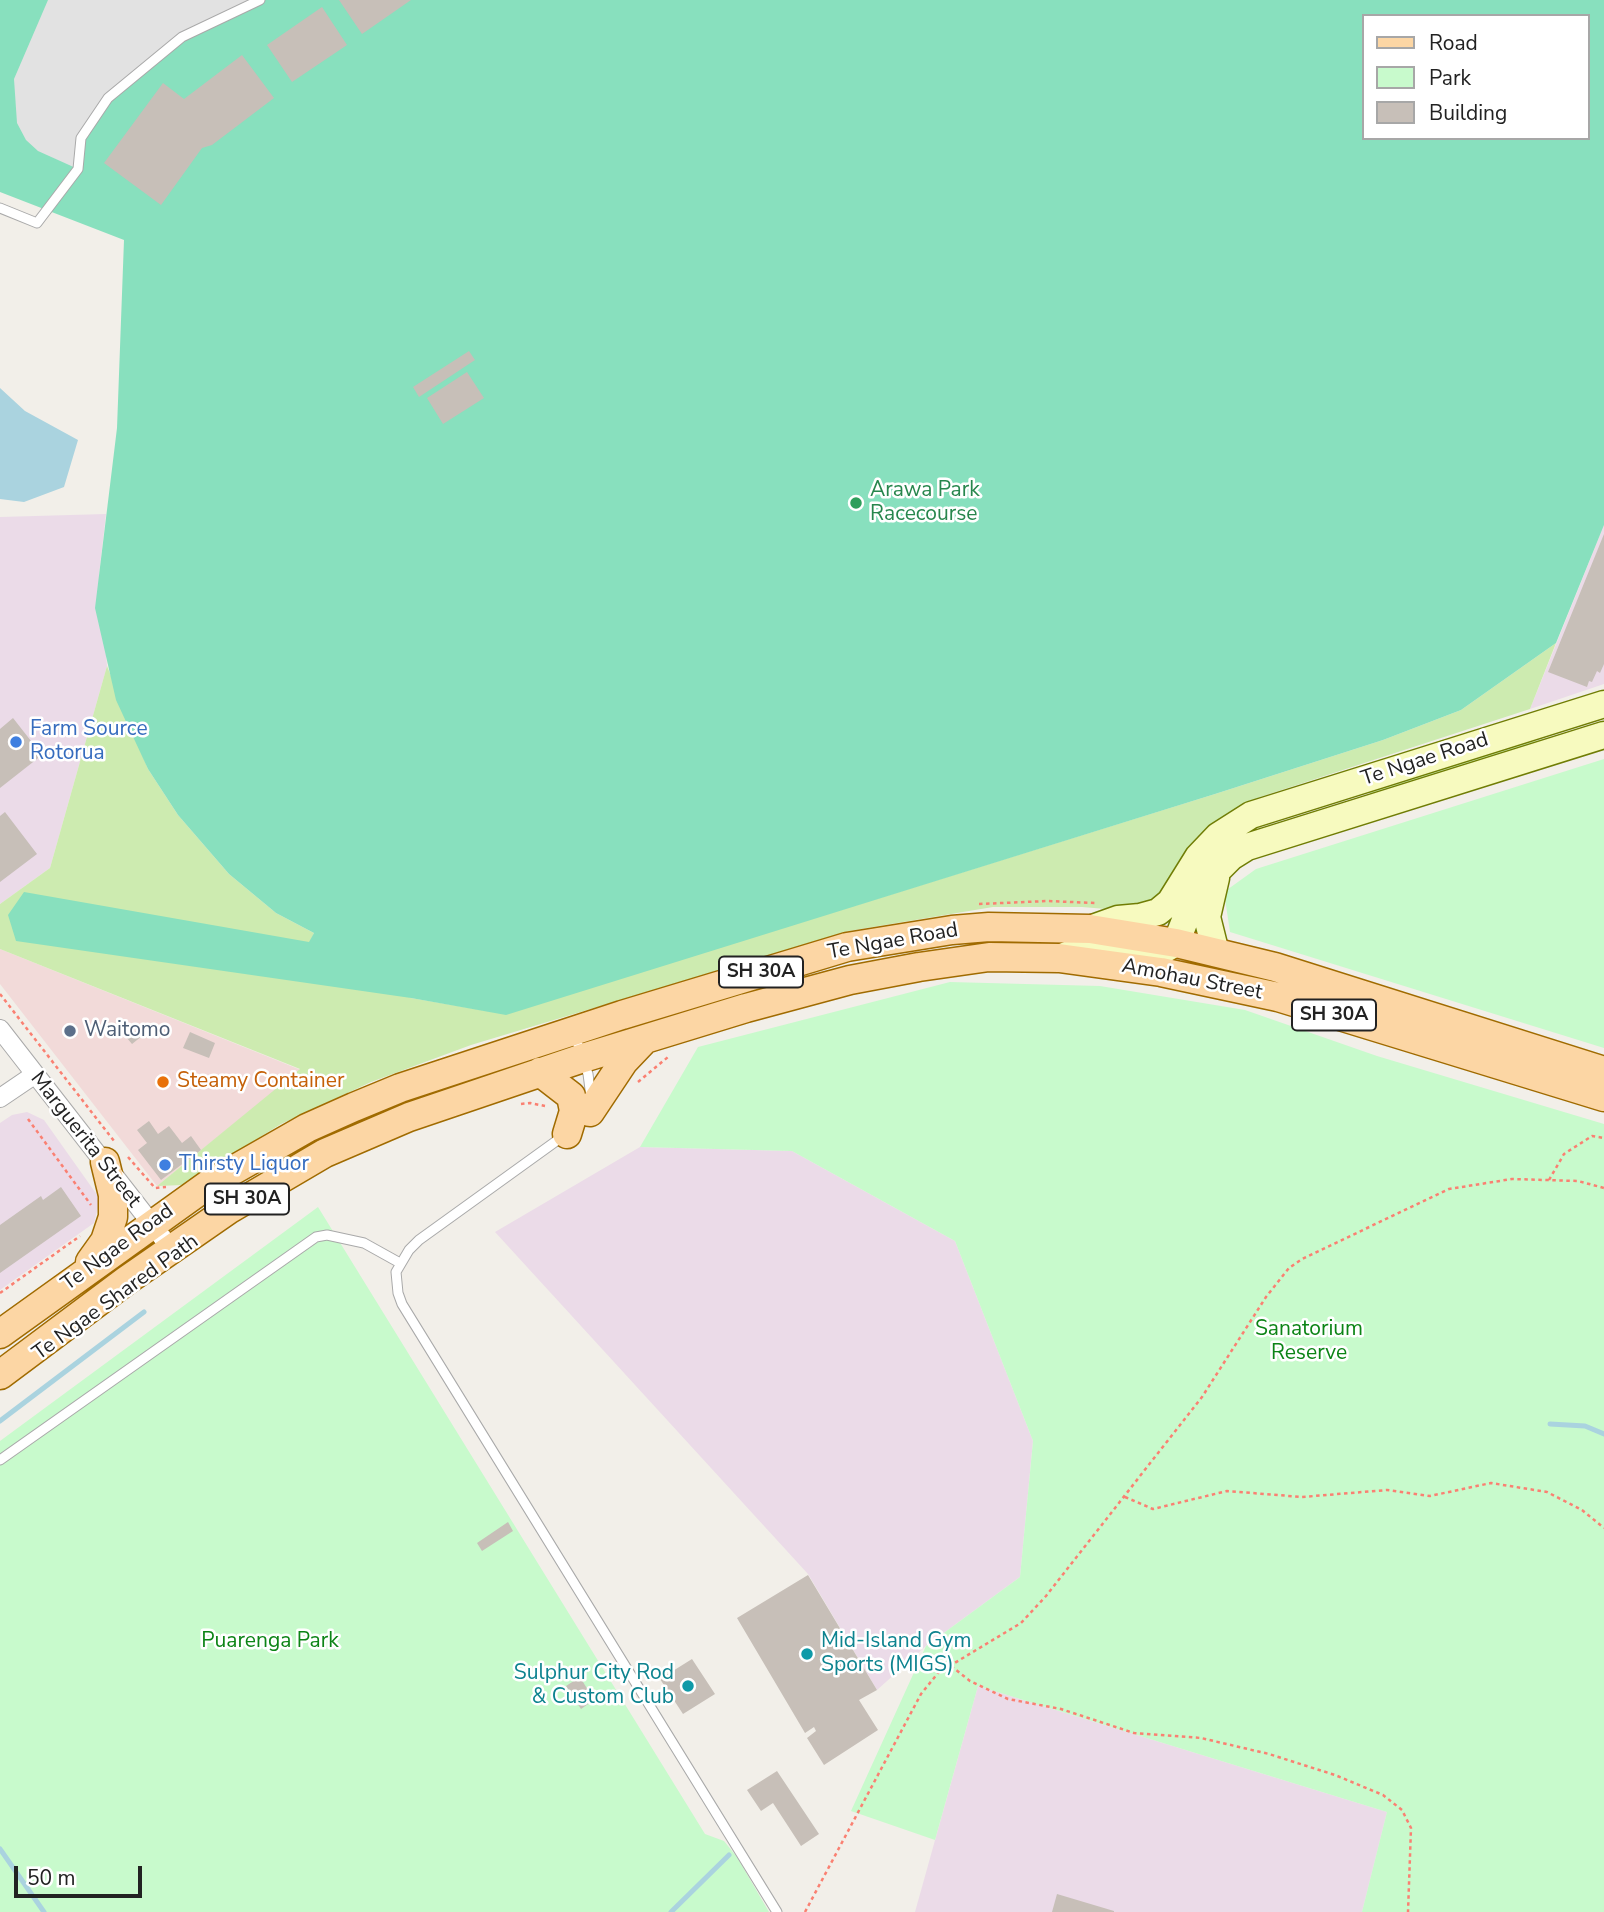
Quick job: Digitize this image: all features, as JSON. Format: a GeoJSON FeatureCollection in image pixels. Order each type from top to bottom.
{"type":"FeatureCollection","features":[{"type":"Feature","properties":{"kind":"main road","name":"Te Ngae Road"},"geometry":{"type":"LineString","coordinates":[[0,1334],[209,1184],[307,1128],[400,1088],[573,1031],[847,947],[952,930],[989,927],[1090,929]]}},
{"type":"Feature","properties":{"kind":"main road","name":"Amohau Street"},"geometry":{"type":"LineString","coordinates":[[1090,929],[1177,943],[1275,967],[1604,1070]]}},
{"type":"Feature","properties":{"kind":"main road","name":"Te Ngae Road"},"geometry":{"type":"LineString","coordinates":[[0,1375],[228,1210],[325,1153],[409,1117],[583,1058],[746,1008],[850,981],[989,957],[1059,958]]}},
{"type":"Feature","properties":{"kind":"main road","name":"Amohau Street"},"geometry":{"type":"LineString","coordinates":[[1059,958],[1161,972],[1278,997],[1604,1097]]}},
{"type":"Feature","properties":{"kind":"main road"},"geometry":{"type":"LineString","coordinates":[[540,1072],[567,1090],[571,1096],[573,1111],[581,1122],[624,1061],[644,1040]]}},
{"type":"Feature","properties":{"kind":"main road"},"geometry":{"type":"LineString","coordinates":[[80,1275],[105,1241],[113,1217],[113,1195],[105,1162]]}},
{"type":"Feature","properties":{"kind":"street"},"geometry":{"type":"LineString","coordinates":[[1597,706],[1601,736]]}},
{"type":"Feature","properties":{"kind":"street","name":"Te Ngae Road"},"geometry":{"type":"LineString","coordinates":[[1090,929],[1118,919],[1140,918],[1158,912],[1170,902],[1205,850],[1218,836],[1251,815],[1597,706]]}},
{"type":"Feature","properties":{"kind":"street","name":"Te Ngae Road"},"geometry":{"type":"LineString","coordinates":[[1059,958],[1089,946],[1149,954],[1162,951],[1177,943],[1191,905],[1203,885],[1231,856],[1247,847],[1601,736]]}},
{"type":"Feature","properties":{"kind":"street"},"geometry":{"type":"LineString","coordinates":[[1354,783],[1362,812]]}},
{"type":"Feature","properties":{"kind":"street"},"geometry":{"type":"LineString","coordinates":[[1216,953],[1207,916],[1217,869]]}},
{"type":"Feature","properties":{"kind":"street","name":"Marguerita Street"},"geometry":{"type":"LineString","coordinates":[[0,1029],[172,1250]]}},
{"type":"Feature","properties":{"kind":"street"},"geometry":{"type":"LineString","coordinates":[[0,1098],[34,1075]]}},
{"type":"Feature","properties":{"kind":"lane"},"geometry":{"type":"LineString","coordinates":[[0,208],[37,223],[78,169],[81,138],[108,99],[182,37],[260,0]]}},
{"type":"Feature","properties":{"kind":"lane"},"geometry":{"type":"LineString","coordinates":[[573,1031],[590,1088],[581,1122],[419,1240],[400,1263],[396,1282],[402,1304],[777,1912]]}},
{"type":"Feature","properties":{"kind":"lane"},"geometry":{"type":"LineString","coordinates":[[0,1460],[316,1237],[327,1235],[364,1243],[400,1263]]}},
{"type":"Feature","properties":{"kind":"path"},"geometry":{"type":"LineString","coordinates":[[635,1085],[667,1057]]}},
{"type":"Feature","properties":{"kind":"path"},"geometry":{"type":"LineString","coordinates":[[520,1105],[530,1103],[549,1106]]}},
{"type":"Feature","properties":{"kind":"path"},"geometry":{"type":"LineString","coordinates":[[29,1119],[92,1206]]}},
{"type":"Feature","properties":{"kind":"path"},"geometry":{"type":"LineString","coordinates":[[1549,1180],[1564,1154],[1592,1136],[1604,1138]]}},
{"type":"Feature","properties":{"kind":"path"},"geometry":{"type":"LineString","coordinates":[[804,1912],[921,1694],[939,1673],[1021,1623],[1046,1596],[1202,1397],[1266,1297],[1290,1268],[1302,1259],[1450,1189],[1512,1179],[1578,1181],[1604,1188]]}},
{"type":"Feature","properties":{"kind":"path"},"geometry":{"type":"LineString","coordinates":[[0,1293],[83,1234]]}},
{"type":"Feature","properties":{"kind":"path"},"geometry":{"type":"LineString","coordinates":[[1124,1497],[1153,1509],[1227,1492],[1302,1497],[1387,1490],[1430,1496],[1491,1483],[1547,1492],[1582,1510],[1604,1528]]}},
{"type":"Feature","properties":{"kind":"path"},"geometry":{"type":"LineString","coordinates":[[951,1666],[970,1681],[1008,1699],[1061,1709],[1135,1733],[1201,1738],[1269,1754],[1335,1775],[1383,1795],[1402,1810],[1411,1828],[1408,1912]]}},
{"type":"Feature","properties":{"kind":"shaded area"},"geometry":{"type":"Polygon","coordinates":[[[48,0],[260,0],[182,37],[108,98],[81,138],[78,169],[38,151],[26,140],[17,123],[14,79],[48,0]]]}},
{"type":"Feature","properties":{"kind":"shaded area"},"geometry":{"type":"Polygon","coordinates":[[[106,514],[99,575],[107,666],[50,868],[0,904],[0,517],[106,514]]]}},
{"type":"Feature","properties":{"kind":"shaded area"},"geometry":{"type":"Polygon","coordinates":[[[1604,525],[1604,684],[1530,709],[1604,525]]]}},
{"type":"Feature","properties":{"kind":"shaded area"},"geometry":{"type":"Polygon","coordinates":[[[0,949],[301,1070],[157,1186],[0,984],[0,949]]]}},
{"type":"Feature","properties":{"kind":"shaded area"},"geometry":{"type":"Polygon","coordinates":[[[27,1112],[44,1120],[100,1199],[94,1223],[0,1290],[0,1123],[12,1115],[27,1112]]]}},
{"type":"Feature","properties":{"kind":"shaded area"},"geometry":{"type":"Polygon","coordinates":[[[640,1147],[792,1151],[955,1241],[1033,1441],[1020,1577],[926,1646],[877,1690],[808,1574],[495,1232],[640,1147]]]}},
{"type":"Feature","properties":{"kind":"shaded area"},"geometry":{"type":"Polygon","coordinates":[[[978,1686],[1387,1812],[1362,1912],[915,1912],[978,1686]]]}},
{"type":"Feature","properties":{"kind":"green space","name":"Arawa Park Racecourse"},"geometry":{"type":"Polygon","coordinates":[[[0,0],[1604,0],[1604,525],[1556,643],[1461,710],[1383,740],[1215,794],[506,1015],[411,998],[16,941],[8,915],[24,892],[309,942],[314,933],[276,913],[229,874],[178,815],[148,769],[116,700],[95,608],[117,428],[124,240],[0,192],[0,0]]]}},
{"type":"Feature","properties":{"kind":"green space"},"geometry":{"type":"Polygon","coordinates":[[[1556,643],[1530,709],[1260,797],[1244,805],[1159,899],[1130,911],[1082,907],[993,907],[849,931],[471,1045],[371,1082],[281,1124],[183,1185],[157,1186],[300,1069],[0,949],[0,904],[50,868],[107,666],[148,769],[178,815],[229,874],[276,913],[314,933],[310,942],[411,998],[505,1014],[1383,740],[1461,710],[1556,643]]]}},
{"type":"Feature","properties":{"kind":"green space"},"geometry":{"type":"Polygon","coordinates":[[[1583,728],[1372,796],[1369,791],[1490,748],[1535,741],[1583,728]]]}},
{"type":"Feature","properties":{"kind":"green space"},"geometry":{"type":"Polygon","coordinates":[[[1604,759],[1604,1048],[1230,932],[1224,892],[1256,869],[1604,759]]]}},
{"type":"Feature","properties":{"kind":"green space","name":"Sanatorium Reserve"},"geometry":{"type":"Polygon","coordinates":[[[950,982],[1100,986],[1245,1010],[1377,1056],[1604,1124],[1604,1912],[1362,1912],[1387,1812],[978,1686],[935,1840],[851,1811],[926,1646],[1020,1577],[1033,1441],[955,1241],[792,1151],[640,1147],[698,1047],[950,982]]]}},
{"type":"Feature","properties":{"kind":"green space","name":"Puarenga Park"},"geometry":{"type":"Polygon","coordinates":[[[318,1207],[705,1834],[724,1841],[737,1857],[769,1912],[0,1912],[0,1441],[318,1207]]]}},
{"type":"Feature","properties":{"kind":"water"},"geometry":{"type":"Polygon","coordinates":[[[0,388],[25,411],[78,440],[64,487],[24,502],[0,499],[0,388]]]}},
{"type":"Feature","properties":{"kind":"building"},"geometry":{"type":"Polygon","coordinates":[[[339,0],[411,0],[362,34],[339,0]]]}},
{"type":"Feature","properties":{"kind":"building"},"geometry":{"type":"Polygon","coordinates":[[[322,7],[347,45],[292,82],[267,45],[322,7]]]}},
{"type":"Feature","properties":{"kind":"building"},"geometry":{"type":"Polygon","coordinates":[[[242,55],[274,98],[212,145],[202,148],[161,205],[104,163],[163,83],[184,99],[242,55]]]}},
{"type":"Feature","properties":{"kind":"building"},"geometry":{"type":"Polygon","coordinates":[[[469,351],[475,360],[419,397],[413,387],[469,351]]]}},
{"type":"Feature","properties":{"kind":"building"},"geometry":{"type":"Polygon","coordinates":[[[467,372],[484,398],[443,424],[427,398],[467,372]]]}},
{"type":"Feature","properties":{"kind":"building"},"geometry":{"type":"Polygon","coordinates":[[[1604,534],[1604,664],[1600,673],[1597,671],[1587,687],[1548,672],[1604,534]]]}},
{"type":"Feature","properties":{"kind":"building","name":"Farm Source Rotorua"},"geometry":{"type":"Polygon","coordinates":[[[13,718],[42,755],[0,788],[0,729],[13,718]]]}},
{"type":"Feature","properties":{"kind":"building"},"geometry":{"type":"Polygon","coordinates":[[[5,812],[37,854],[0,882],[0,816],[5,812]]]}},
{"type":"Feature","properties":{"kind":"building"},"geometry":{"type":"Polygon","coordinates":[[[142,1026],[147,1032],[132,1044],[127,1038],[142,1026]]]}},
{"type":"Feature","properties":{"kind":"building"},"geometry":{"type":"Polygon","coordinates":[[[190,1032],[215,1043],[209,1058],[183,1048],[190,1032]]]}},
{"type":"Feature","properties":{"kind":"building","name":"Steamy Container"},"geometry":{"type":"Polygon","coordinates":[[[162,1074],[170,1084],[164,1089],[156,1079],[162,1074]]]}},
{"type":"Feature","properties":{"kind":"building","name":"Thirsty Liquor"},"geometry":{"type":"Polygon","coordinates":[[[149,1121],[158,1134],[169,1126],[182,1143],[191,1136],[201,1150],[161,1180],[138,1150],[147,1143],[137,1130],[149,1121]]]}},
{"type":"Feature","properties":{"kind":"building"},"geometry":{"type":"Polygon","coordinates":[[[61,1187],[81,1216],[0,1273],[0,1225],[41,1196],[43,1200],[61,1187]]]}},
{"type":"Feature","properties":{"kind":"building"},"geometry":{"type":"Polygon","coordinates":[[[508,1522],[513,1531],[482,1551],[477,1543],[508,1522]]]}},
{"type":"Feature","properties":{"kind":"building","name":"Mid-Island Gym Sports (MIGS)"},"geometry":{"type":"Polygon","coordinates":[[[808,1575],[877,1690],[859,1700],[878,1730],[824,1765],[807,1738],[816,1731],[814,1727],[805,1733],[737,1618],[808,1575]]]}},
{"type":"Feature","properties":{"kind":"building","name":"Sulphur City Rod & Custom Club"},"geometry":{"type":"Polygon","coordinates":[[[692,1659],[715,1694],[683,1714],[660,1679],[692,1659]]]}},
{"type":"Feature","properties":{"kind":"building"},"geometry":{"type":"Polygon","coordinates":[[[580,1677],[594,1700],[581,1709],[566,1686],[580,1677]]]}},
{"type":"Feature","properties":{"kind":"building"},"geometry":{"type":"Polygon","coordinates":[[[777,1771],[819,1834],[801,1846],[773,1803],[761,1811],[747,1790],[777,1771]]]}},
{"type":"Feature","properties":{"kind":"building"},"geometry":{"type":"Polygon","coordinates":[[[1057,1894],[1114,1911],[1114,1912],[1052,1912],[1057,1894]]]}},
{"type":"Feature","properties":{"kind":"waterway"},"geometry":{"type":"LineString","coordinates":[[0,1421],[144,1312]]}},
{"type":"Feature","properties":{"kind":"waterway"},"geometry":{"type":"LineString","coordinates":[[1550,1424],[1585,1426],[1604,1434]]}},
{"type":"Feature","properties":{"kind":"waterway"},"geometry":{"type":"LineString","coordinates":[[0,1849],[44,1912]]}},
{"type":"Feature","properties":{"kind":"waterway"},"geometry":{"type":"LineString","coordinates":[[671,1912],[729,1855]]}},
{"type":"Feature","properties":{"kind":"place","name":"Arawa Park Racecourse"},"geometry":{"type":"Point","coordinates":[856,503]}},
{"type":"Feature","properties":{"kind":"place","name":"Farm Source Rotorua"},"geometry":{"type":"Point","coordinates":[16,742]}},
{"type":"Feature","properties":{"kind":"place","name":"Waitomo"},"geometry":{"type":"Point","coordinates":[70,1031]}},
{"type":"Feature","properties":{"kind":"place","name":"Steamy Container"},"geometry":{"type":"Point","coordinates":[163,1082]}},
{"type":"Feature","properties":{"kind":"place","name":"Thirsty Liquor"},"geometry":{"type":"Point","coordinates":[165,1165]}},
{"type":"Feature","properties":{"kind":"place","name":"Mid-Island Gym Sports (MIGS)"},"geometry":{"type":"Point","coordinates":[807,1654]}},
{"type":"Feature","properties":{"kind":"place","name":"Sulphur City Rod & Custom Club"},"geometry":{"type":"Point","coordinates":[688,1686]}}]}
